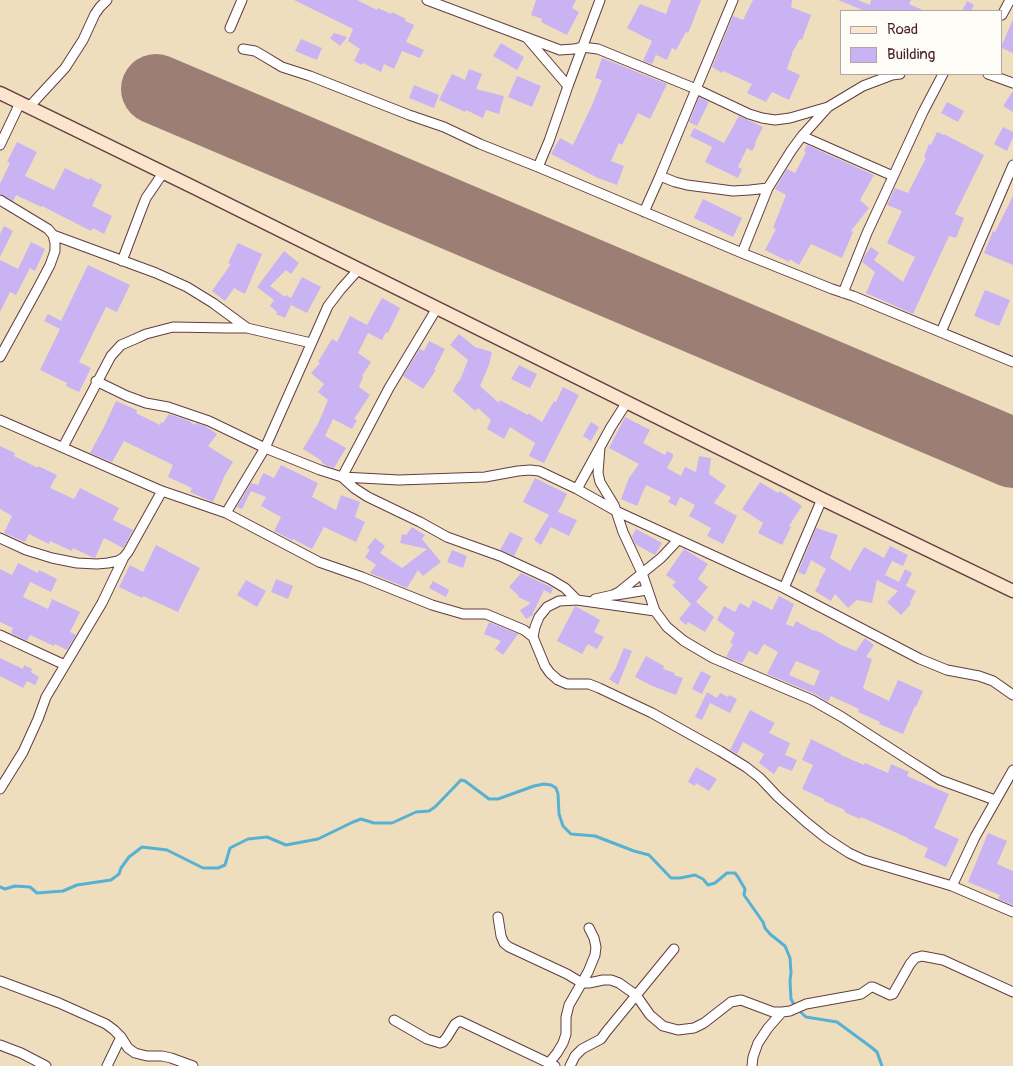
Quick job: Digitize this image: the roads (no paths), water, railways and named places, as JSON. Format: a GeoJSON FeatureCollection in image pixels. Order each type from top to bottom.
{"type":"FeatureCollection","features":[{"type":"Feature","properties":{"kind":"street"},"geometry":{"type":"LineString","coordinates":[[0,145],[24,105],[65,68],[83,40],[95,14],[108,0]]}},
{"type":"Feature","properties":{"kind":"street"},"geometry":{"type":"LineString","coordinates":[[230,28],[242,0]]}},
{"type":"Feature","properties":{"kind":"street"},"geometry":{"type":"LineString","coordinates":[[427,0],[560,50],[582,47],[605,52],[696,89],[748,114],[762,118],[775,120],[790,118],[828,107],[863,86],[892,75]]}},
{"type":"Feature","properties":{"kind":"street"},"geometry":{"type":"LineString","coordinates":[[538,166],[549,141],[600,0]]}},
{"type":"Feature","properties":{"kind":"street"},"geometry":{"type":"LineString","coordinates":[[644,212],[733,0]]}},
{"type":"Feature","properties":{"kind":"street"},"geometry":{"type":"LineString","coordinates":[[1003,13],[1010,0]]}},
{"type":"Feature","properties":{"kind":"street"},"geometry":{"type":"LineString","coordinates":[[526,38],[568,86]]}},
{"type":"Feature","properties":{"kind":"street"},"geometry":{"type":"LineString","coordinates":[[243,49],[262,55],[282,67],[444,127],[480,144],[538,166],[742,253],[853,296],[1013,362]]}},
{"type":"Feature","properties":{"kind":"street"},"geometry":{"type":"LineString","coordinates":[[843,293],[867,233],[893,176],[942,75]]}},
{"type":"Feature","properties":{"kind":"street"},"geometry":{"type":"LineString","coordinates":[[991,75],[1013,83]]}},
{"type":"Feature","properties":{"kind":"street"},"geometry":{"type":"LineString","coordinates":[[0,93],[822,499],[1013,591]]}},
{"type":"Feature","properties":{"kind":"street"},"geometry":{"type":"LineString","coordinates":[[742,253],[768,188],[790,151],[828,107]]}},
{"type":"Feature","properties":{"kind":"street"},"geometry":{"type":"LineString","coordinates":[[802,136],[893,176]]}},
{"type":"Feature","properties":{"kind":"street"},"geometry":{"type":"LineString","coordinates":[[941,332],[1013,165]]}},
{"type":"Feature","properties":{"kind":"street"},"geometry":{"type":"LineString","coordinates":[[122,261],[144,203],[163,173]]}},
{"type":"Feature","properties":{"kind":"street"},"geometry":{"type":"LineString","coordinates":[[660,176],[687,185],[733,191],[768,188]]}},
{"type":"Feature","properties":{"kind":"street"},"geometry":{"type":"LineString","coordinates":[[0,200],[48,229],[53,235],[55,243],[55,251],[50,265],[0,357]]}},
{"type":"Feature","properties":{"kind":"street"},"geometry":{"type":"LineString","coordinates":[[53,235],[156,273],[187,287],[247,328]]}},
{"type":"Feature","properties":{"kind":"street"},"geometry":{"type":"LineString","coordinates":[[226,513],[265,448],[328,306],[358,270]]}},
{"type":"Feature","properties":{"kind":"street"},"geometry":{"type":"LineString","coordinates":[[342,477],[389,388],[437,308]]}},
{"type":"Feature","properties":{"kind":"street"},"geometry":{"type":"LineString","coordinates":[[62,447],[111,356],[121,345],[146,334],[173,327],[247,328],[311,342]]}},
{"type":"Feature","properties":{"kind":"street"},"geometry":{"type":"LineString","coordinates":[[96,381],[146,403],[209,421],[265,448],[342,477],[399,480],[485,477],[518,471],[539,471],[577,489],[616,511],[784,588],[920,659],[947,670],[979,676],[993,681],[1013,695]]}},
{"type":"Feature","properties":{"kind":"street"},"geometry":{"type":"LineString","coordinates":[[577,489],[627,402]]}},
{"type":"Feature","properties":{"kind":"street"},"geometry":{"type":"LineString","coordinates":[[0,420],[162,491],[226,513],[320,562],[432,605],[463,614],[486,614],[524,630],[533,637],[545,666],[558,680],[567,684],[589,684],[599,688],[652,713],[720,751],[760,778],[806,822],[849,853],[864,860],[952,886],[1013,912]]}},
{"type":"Feature","properties":{"kind":"street"},"geometry":{"type":"LineString","coordinates":[[600,447],[598,473],[600,482],[612,499],[623,532],[642,573],[655,611],[667,627],[684,641],[713,658],[812,700],[940,780],[995,800]]}},
{"type":"Feature","properties":{"kind":"street"},"geometry":{"type":"LineString","coordinates":[[342,477],[368,497],[447,537],[500,556],[550,579],[581,600],[655,611]]}},
{"type":"Feature","properties":{"kind":"street"},"geometry":{"type":"LineString","coordinates":[[0,789],[23,752],[46,697],[82,640],[124,557],[135,541],[162,491]]}},
{"type":"Feature","properties":{"kind":"street"},"geometry":{"type":"LineString","coordinates":[[784,588],[822,499]]}},
{"type":"Feature","properties":{"kind":"street"},"geometry":{"type":"LineString","coordinates":[[0,538],[43,556],[77,563],[108,563],[118,561],[124,557]]}},
{"type":"Feature","properties":{"kind":"street"},"geometry":{"type":"LineString","coordinates":[[613,595],[661,558],[678,540]]}},
{"type":"Feature","properties":{"kind":"street"},"geometry":{"type":"LineString","coordinates":[[533,637],[539,617],[547,607],[559,601],[581,600],[647,590]]}},
{"type":"Feature","properties":{"kind":"street"},"geometry":{"type":"LineString","coordinates":[[0,635],[65,666]]}},
{"type":"Feature","properties":{"kind":"street"},"geometry":{"type":"LineString","coordinates":[[952,886],[975,837],[1013,770]]}},
{"type":"Feature","properties":{"kind":"street"},"geometry":{"type":"LineString","coordinates":[[498,917],[501,936],[504,943],[509,947],[582,982],[611,980],[619,983],[636,995],[650,1015],[663,1026],[678,1030],[694,1028],[704,1023],[731,1002],[741,1000],[773,1012],[782,1012],[790,1011],[806,1004],[856,996],[871,987],[890,995],[893,994],[910,964],[915,958],[922,956],[943,960],[1013,992]]}},
{"type":"Feature","properties":{"kind":"street"},"geometry":{"type":"LineString","coordinates":[[394,1020],[428,1039],[440,1043],[455,1024],[460,1021],[552,1065],[566,1034],[567,1012],[595,955],[594,938],[589,928]]}},
{"type":"Feature","properties":{"kind":"street"},"geometry":{"type":"LineString","coordinates":[[570,1066],[582,1049],[601,1038],[674,949]]}},
{"type":"Feature","properties":{"kind":"street"},"geometry":{"type":"LineString","coordinates":[[0,981],[59,1003],[106,1024],[135,1053],[171,1058],[193,1066]]}},
{"type":"Feature","properties":{"kind":"street"},"geometry":{"type":"LineString","coordinates":[[752,1066],[758,1043],[782,1012]]}},
{"type":"Feature","properties":{"kind":"street"},"geometry":{"type":"LineString","coordinates":[[107,1066],[120,1037]]}},
{"type":"Feature","properties":{"kind":"street"},"geometry":{"type":"LineString","coordinates":[[0,1045],[46,1066]]}},
{"type":"Feature","properties":{"kind":"waterway"},"geometry":{"type":"LineString","coordinates":[[0,887],[5,889],[15,886],[30,887],[37,893],[63,891],[77,885],[111,880],[119,874],[129,857],[142,847],[167,850],[203,868],[218,868],[225,865],[230,848],[248,839],[267,837],[286,845],[318,839],[361,819],[374,823],[392,823],[416,812],[429,811],[461,780],[489,799],[498,799],[534,786],[551,785],[556,788],[558,794],[559,814],[563,826],[571,834],[595,836],[649,855],[671,878],[695,875],[703,879],[708,885],[715,883],[727,873],[735,873],[745,889],[744,895],[763,922],[765,928],[785,946],[790,958],[791,999],[796,1008],[806,1017],[837,1022],[877,1052],[882,1066]]}}]}
